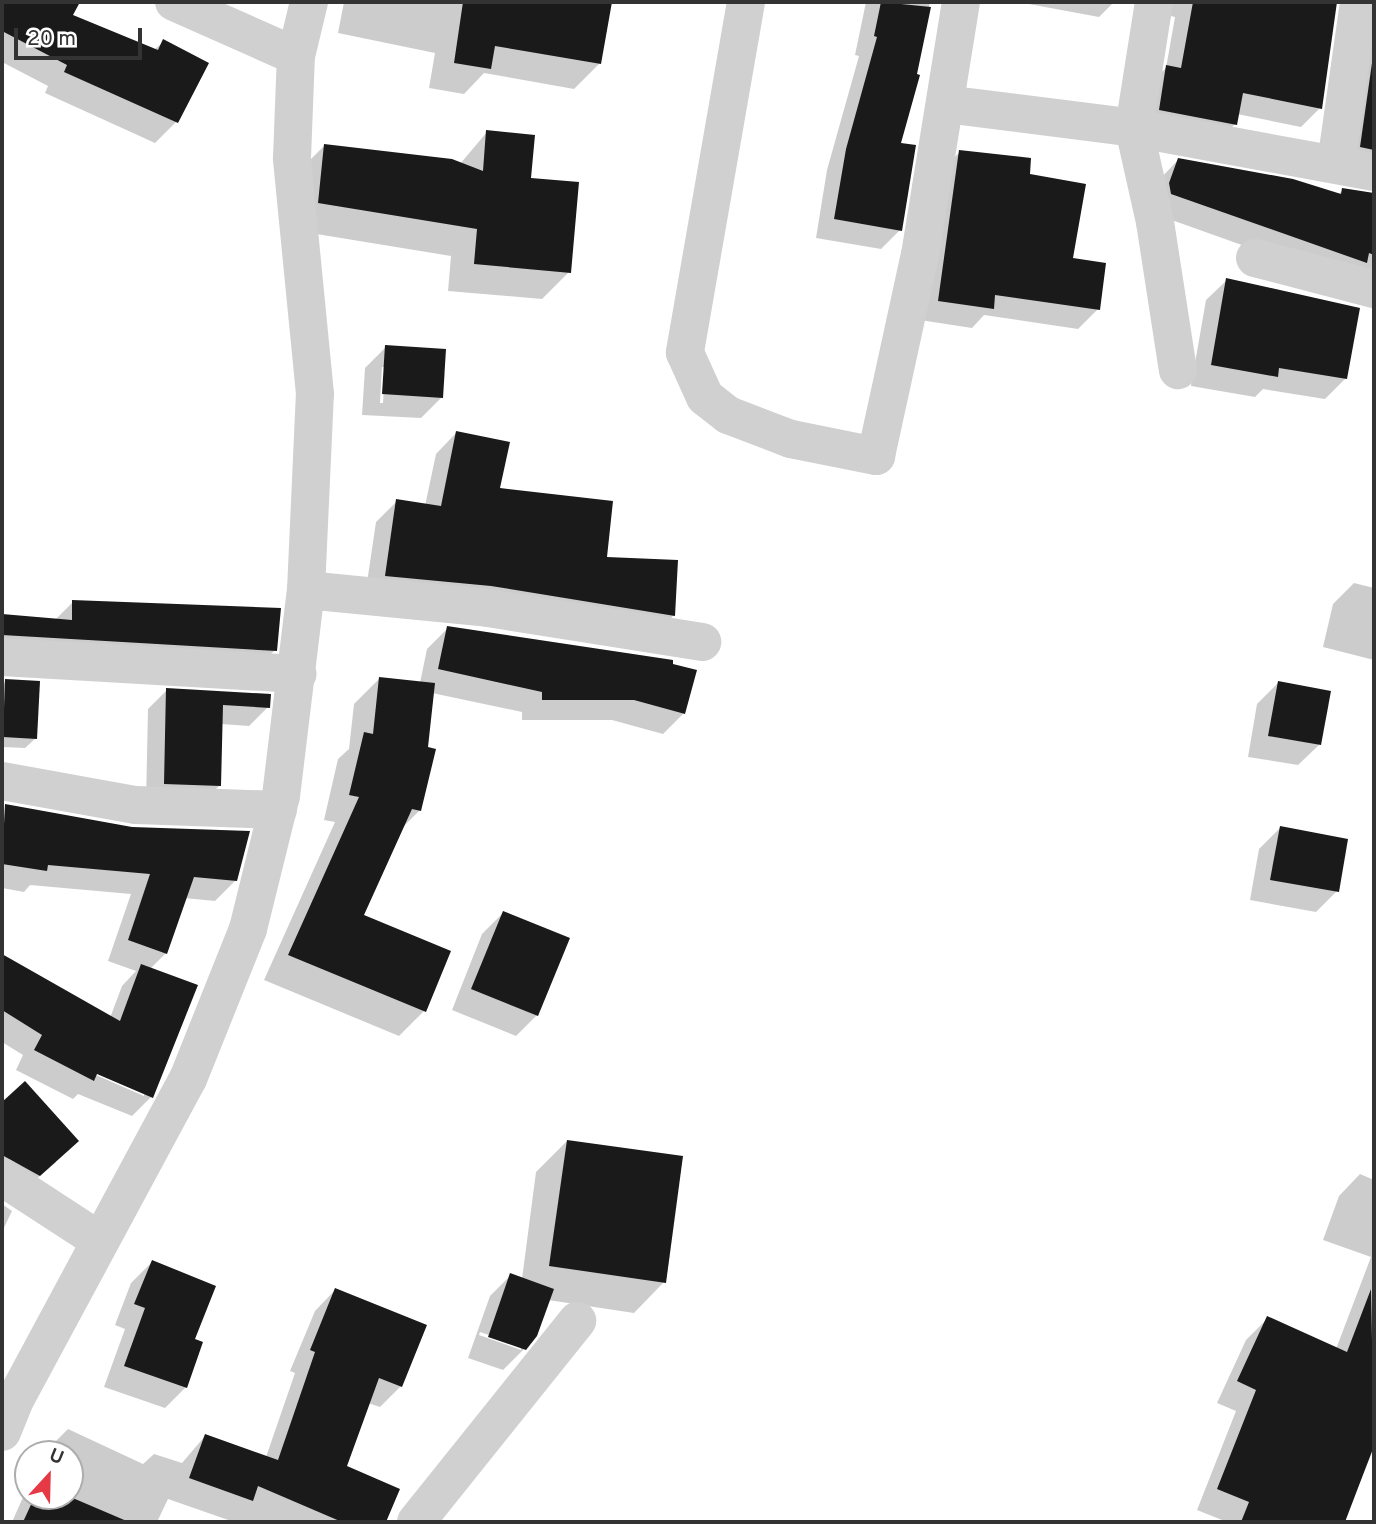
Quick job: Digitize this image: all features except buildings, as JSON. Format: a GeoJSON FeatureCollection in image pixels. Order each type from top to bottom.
{"type":"FeatureCollection","features":[{"type":"Feature","properties":{"kind":"street"},"geometry":{"type":"LineString","coordinates":[[174,2],[296,56]]}},
{"type":"Feature","properties":{"kind":"street"},"geometry":{"type":"LineString","coordinates":[[2,1432],[100,1241],[188,1079],[248,929],[278,810],[298,674],[306,590],[315,394],[292,158],[296,56],[309,2]]}},
{"type":"Feature","properties":{"kind":"street"},"geometry":{"type":"LineString","coordinates":[[746,2],[685,354],[705,397],[728,415],[791,439],[876,456],[920,256],[961,2]]}},
{"type":"Feature","properties":{"kind":"street"},"geometry":{"type":"LineString","coordinates":[[1154,2],[1134,128],[1155,222],[1178,370]]}},
{"type":"Feature","properties":{"kind":"street"},"geometry":{"type":"LineString","coordinates":[[1336,164],[1359,2]]}},
{"type":"Feature","properties":{"kind":"street"},"geometry":{"type":"LineString","coordinates":[[945,104],[1134,128],[1374,172]]}},
{"type":"Feature","properties":{"kind":"street"},"geometry":{"type":"LineString","coordinates":[[1255,258],[1374,289]]}},
{"type":"Feature","properties":{"kind":"street"},"geometry":{"type":"LineString","coordinates":[[306,590],[488,608],[702,642]]}},
{"type":"Feature","properties":{"kind":"street"},"geometry":{"type":"LineString","coordinates":[[2,657],[298,674]]}},
{"type":"Feature","properties":{"kind":"street"},"geometry":{"type":"LineString","coordinates":[[2,781],[136,805],[278,810]]}},
{"type":"Feature","properties":{"kind":"street"},"geometry":{"type":"LineString","coordinates":[[2,1177],[100,1241]]}},
{"type":"Feature","properties":{"kind":"street"},"geometry":{"type":"LineString","coordinates":[[416,1522],[577,1321]]}}]}
